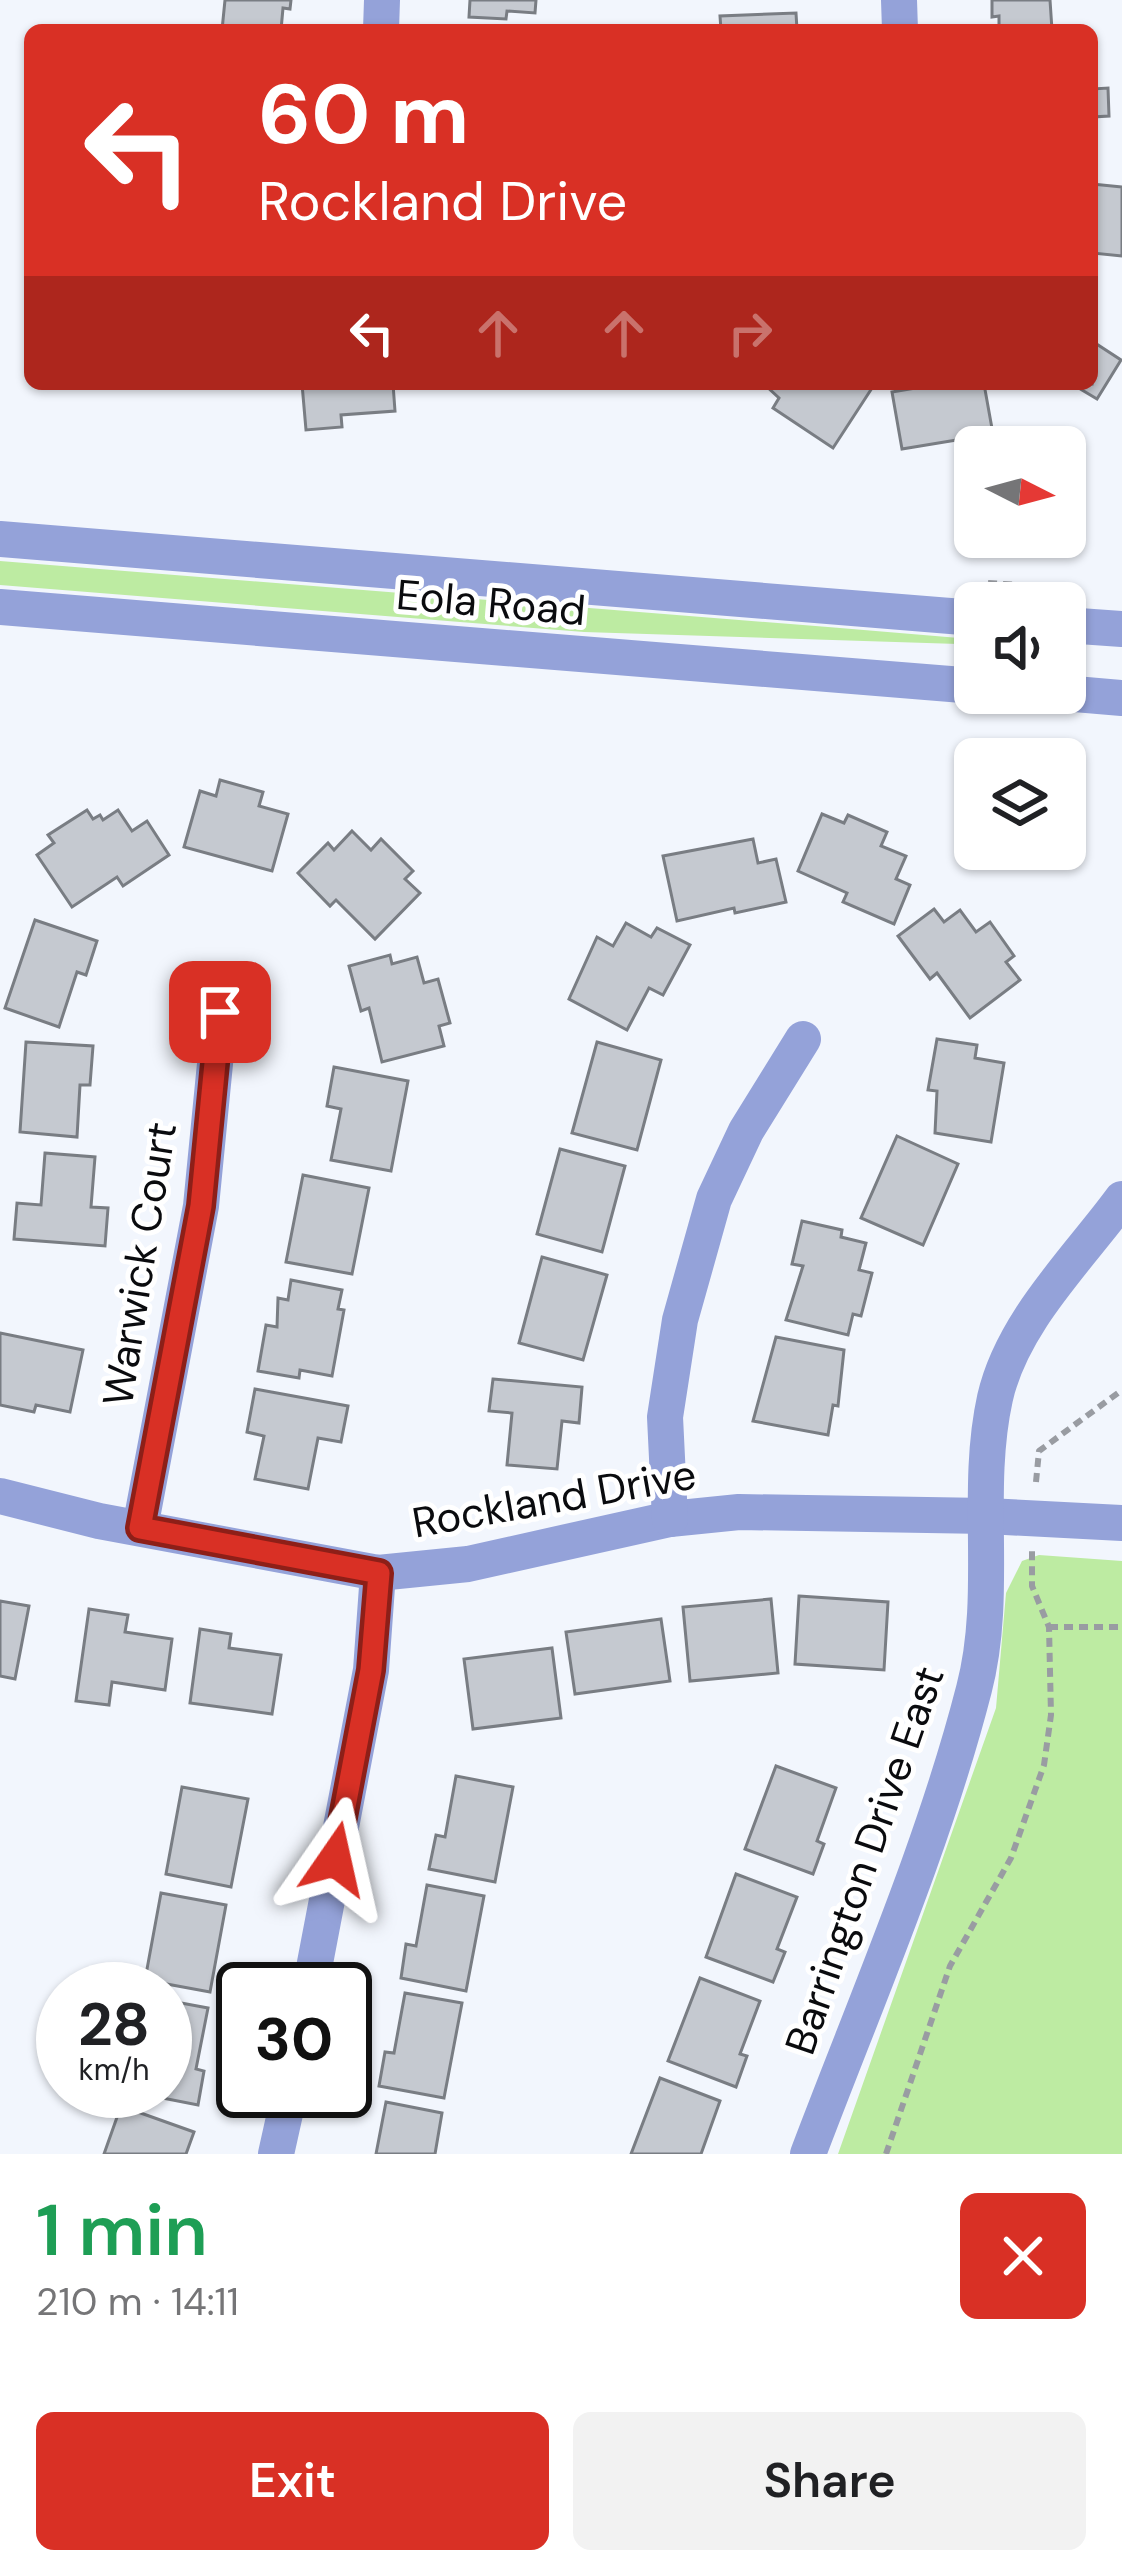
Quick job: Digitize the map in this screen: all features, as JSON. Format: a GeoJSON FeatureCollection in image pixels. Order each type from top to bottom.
{"type":"FeatureCollection","features":[{"type":"Feature","properties":{"kind":"street","name":"Eola Road"},"geometry":{"type":"LineString","coordinates":[[0,539],[954,616]]}},
{"type":"Feature","properties":{"kind":"street","name":"Eola Road"},"geometry":{"type":"LineString","coordinates":[[0,608],[954,684]]}},
{"type":"Feature","properties":{"kind":"street"},"geometry":{"type":"LineString","coordinates":[[1086,626],[1122,629]]}},
{"type":"Feature","properties":{"kind":"street"},"geometry":{"type":"LineString","coordinates":[[1086,695],[1122,698]]}},
{"type":"Feature","properties":{"kind":"street","name":"Warwick Court"},"geometry":{"type":"LineString","coordinates":[[140,1528],[201,1206],[220,1012]]}},
{"type":"Feature","properties":{"kind":"street"},"geometry":{"type":"LineString","coordinates":[[670,1519],[664,1417],[686,1300],[714,1199],[746,1131],[803,1039]]}},
{"type":"Feature","properties":{"kind":"street","name":"Barrington Drive East"},"geometry":{"type":"LineString","coordinates":[[808,2154],[959,1745],[976,1683],[986,1623],[987,1516],[996,1396],[1033,1316],[1122,1199]]}},
{"type":"Feature","properties":{"kind":"street","name":"Rockland Drive"},"geometry":{"type":"LineString","coordinates":[[0,1496],[379,1573],[468,1564],[670,1519],[739,1512],[1122,1522]]}},
{"type":"Feature","properties":{"kind":"street"},"geometry":{"type":"LineString","coordinates":[[315,1962],[371,1670],[379,1573]]}},
{"type":"Feature","properties":{"kind":"street"},"geometry":{"type":"LineString","coordinates":[[276,2154],[284,2118]]}},
{"type":"Feature","properties":{"kind":"path"},"geometry":{"type":"LineString","coordinates":[[1036,1481],[1040,1451],[1122,1390]]}},
{"type":"Feature","properties":{"kind":"path"},"geometry":{"type":"LineString","coordinates":[[886,2154],[950,1966],[1011,1858],[1044,1765],[1051,1714],[1049,1628],[1032,1586],[1032,1550]]}},
{"type":"Feature","properties":{"kind":"path"},"geometry":{"type":"LineString","coordinates":[[1049,1628],[1122,1627]]}},
{"type":"Feature","properties":{"kind":"green space"},"geometry":{"type":"Polygon","coordinates":[[[0,561],[954,638],[954,644],[584,632],[0,585],[0,561]]]}},
{"type":"Feature","properties":{"kind":"green space"},"geometry":{"type":"Polygon","coordinates":[[[1039,1555],[1122,1561],[1122,2154],[838,2154],[996,1708],[1006,1593],[1022,1561],[1039,1555]]]}},
{"type":"Feature","properties":{"kind":"building"},"geometry":{"type":"Polygon","coordinates":[[[225,0],[291,0],[290,9],[283,8],[282,24],[223,24],[225,0]]]}},
{"type":"Feature","properties":{"kind":"building"},"geometry":{"type":"Polygon","coordinates":[[[470,0],[536,0],[535,13],[507,11],[506,19],[469,17],[470,0]]]}},
{"type":"Feature","properties":{"kind":"building"},"geometry":{"type":"Polygon","coordinates":[[[992,0],[1050,0],[1052,24],[999,24],[999,16],[992,17],[992,0]]]}},
{"type":"Feature","properties":{"kind":"building"},"geometry":{"type":"Polygon","coordinates":[[[796,13],[797,24],[721,24],[720,16],[796,13]]]}},
{"type":"Feature","properties":{"kind":"building"},"geometry":{"type":"Polygon","coordinates":[[[1108,88],[1109,116],[1098,117],[1098,89],[1108,88]]]}},
{"type":"Feature","properties":{"kind":"building"},"geometry":{"type":"Polygon","coordinates":[[[1098,185],[1122,187],[1122,256],[1098,254],[1098,185]]]}},
{"type":"Feature","properties":{"kind":"building"},"geometry":{"type":"Polygon","coordinates":[[[1098,345],[1121,360],[1097,399],[1082,390],[1098,390],[1098,345]]]}},
{"type":"Feature","properties":{"kind":"building"},"geometry":{"type":"Polygon","coordinates":[[[303,390],[393,390],[395,411],[341,415],[342,427],[306,430],[303,390]]]}},
{"type":"Feature","properties":{"kind":"building"},"geometry":{"type":"Polygon","coordinates":[[[770,390],[871,390],[833,448],[773,408],[779,398],[770,390]]]}},
{"type":"Feature","properties":{"kind":"building"},"geometry":{"type":"Polygon","coordinates":[[[985,390],[992,426],[954,426],[954,440],[902,449],[892,392],[985,390]]]}},
{"type":"Feature","properties":{"kind":"building"},"geometry":{"type":"Polygon","coordinates":[[[220,780],[263,792],[259,806],[288,814],[272,871],[184,847],[200,791],[216,796],[220,780]]]}},
{"type":"Feature","properties":{"kind":"building"},"geometry":{"type":"Polygon","coordinates":[[[87,810],[93,819],[100,815],[103,820],[118,810],[132,831],[147,821],[169,855],[123,886],[117,877],[72,907],[37,855],[54,843],[48,835],[87,810]]]}},
{"type":"Feature","properties":{"kind":"building"},"geometry":{"type":"Polygon","coordinates":[[[822,814],[844,823],[848,815],[887,832],[881,846],[906,856],[896,879],[910,885],[894,924],[843,902],[847,893],[798,871],[822,814]]]}},
{"type":"Feature","properties":{"kind":"building"},"geometry":{"type":"Polygon","coordinates":[[[352,831],[371,850],[381,839],[413,871],[405,879],[420,893],[375,939],[336,900],[330,906],[298,873],[328,843],[334,850],[352,831]]]}},
{"type":"Feature","properties":{"kind":"building"},"geometry":{"type":"Polygon","coordinates":[[[753,839],[758,863],[776,859],[786,902],[677,921],[663,856],[753,839]]]}},
{"type":"Feature","properties":{"kind":"building"},"geometry":{"type":"Polygon","coordinates":[[[934,909],[944,922],[960,910],[976,932],[990,922],[1014,956],[1006,962],[1020,980],[970,1018],[937,973],[930,979],[898,936],[934,909]]]}},
{"type":"Feature","properties":{"kind":"building"},"geometry":{"type":"Polygon","coordinates":[[[35,920],[97,941],[86,975],[77,972],[59,1027],[5,1008],[35,920]]]}},
{"type":"Feature","properties":{"kind":"building"},"geometry":{"type":"Polygon","coordinates":[[[626,923],[651,937],[657,928],[690,945],[663,995],[649,988],[627,1030],[569,999],[597,937],[613,946],[626,923]]]}},
{"type":"Feature","properties":{"kind":"building"},"geometry":{"type":"Polygon","coordinates":[[[390,955],[392,964],[417,957],[424,983],[438,979],[450,1023],[439,1026],[444,1046],[382,1062],[369,1008],[361,1011],[349,966],[390,955]]]}},
{"type":"Feature","properties":{"kind":"building"},"geometry":{"type":"Polygon","coordinates":[[[937,1039],[977,1045],[975,1058],[1004,1063],[991,1142],[935,1133],[937,1091],[928,1090],[937,1039]]]}},
{"type":"Feature","properties":{"kind":"building"},"geometry":{"type":"Polygon","coordinates":[[[26,1042],[93,1046],[90,1085],[80,1085],[77,1137],[20,1132],[26,1042]]]}},
{"type":"Feature","properties":{"kind":"building"},"geometry":{"type":"Polygon","coordinates":[[[597,1042],[661,1060],[637,1150],[572,1133],[597,1042]]]}},
{"type":"Feature","properties":{"kind":"building"},"geometry":{"type":"Polygon","coordinates":[[[334,1067],[408,1081],[391,1171],[331,1160],[341,1109],[327,1106],[334,1067]]]}},
{"type":"Feature","properties":{"kind":"building"},"geometry":{"type":"Polygon","coordinates":[[[897,1136],[958,1164],[923,1245],[861,1218],[897,1136]]]}},
{"type":"Feature","properties":{"kind":"building"},"geometry":{"type":"Polygon","coordinates":[[[560,1149],[625,1166],[602,1252],[537,1234],[560,1149]]]}},
{"type":"Feature","properties":{"kind":"building"},"geometry":{"type":"Polygon","coordinates":[[[45,1153],[95,1157],[91,1207],[108,1208],[105,1246],[14,1239],[17,1203],[41,1205],[45,1153]]]}},
{"type":"Feature","properties":{"kind":"building"},"geometry":{"type":"Polygon","coordinates":[[[303,1175],[369,1188],[352,1274],[286,1262],[303,1175]]]}},
{"type":"Feature","properties":{"kind":"building"},"geometry":{"type":"Polygon","coordinates":[[[802,1221],[842,1230],[841,1237],[866,1243],[859,1270],[872,1273],[861,1316],[853,1314],[848,1335],[786,1320],[803,1266],[792,1264],[802,1221]]]}},
{"type":"Feature","properties":{"kind":"building"},"geometry":{"type":"Polygon","coordinates":[[[542,1257],[607,1275],[583,1360],[519,1343],[542,1257]]]}},
{"type":"Feature","properties":{"kind":"building"},"geometry":{"type":"Polygon","coordinates":[[[291,1280],[342,1290],[338,1309],[344,1310],[332,1376],[300,1370],[299,1378],[258,1371],[266,1325],[277,1327],[278,1298],[288,1300],[291,1280]]]}},
{"type":"Feature","properties":{"kind":"building"},"geometry":{"type":"Polygon","coordinates":[[[0,1333],[83,1350],[70,1412],[0,1405],[0,1333]]]}},
{"type":"Feature","properties":{"kind":"building"},"geometry":{"type":"Polygon","coordinates":[[[776,1337],[844,1350],[838,1406],[833,1405],[828,1435],[753,1421],[776,1337]]]}},
{"type":"Feature","properties":{"kind":"building"},"geometry":{"type":"Polygon","coordinates":[[[493,1379],[582,1387],[579,1423],[562,1421],[557,1469],[507,1465],[512,1413],[489,1411],[493,1379]]]}},
{"type":"Feature","properties":{"kind":"building"},"geometry":{"type":"Polygon","coordinates":[[[255,1389],[348,1406],[341,1442],[318,1438],[308,1489],[255,1479],[264,1436],[247,1432],[255,1389]]]}},
{"type":"Feature","properties":{"kind":"building"},"geometry":{"type":"Polygon","coordinates":[[[799,1596],[888,1602],[884,1670],[795,1664],[799,1596]]]}},
{"type":"Feature","properties":{"kind":"building"},"geometry":{"type":"Polygon","coordinates":[[[771,1599],[778,1673],[690,1681],[683,1607],[771,1599]]]}},
{"type":"Feature","properties":{"kind":"building"},"geometry":{"type":"Polygon","coordinates":[[[0,1601],[29,1606],[15,1679],[0,1676],[0,1601]]]}},
{"type":"Feature","properties":{"kind":"building"},"geometry":{"type":"Polygon","coordinates":[[[89,1609],[128,1615],[125,1632],[172,1639],[165,1690],[112,1682],[109,1705],[76,1701],[89,1609]]]}},
{"type":"Feature","properties":{"kind":"building"},"geometry":{"type":"Polygon","coordinates":[[[661,1619],[670,1681],[575,1694],[566,1632],[661,1619]]]}},
{"type":"Feature","properties":{"kind":"building"},"geometry":{"type":"Polygon","coordinates":[[[200,1629],[231,1634],[229,1648],[281,1655],[272,1714],[190,1703],[200,1629]]]}},
{"type":"Feature","properties":{"kind":"building"},"geometry":{"type":"Polygon","coordinates":[[[552,1648],[561,1718],[473,1729],[464,1659],[552,1648]]]}},
{"type":"Feature","properties":{"kind":"building"},"geometry":{"type":"Polygon","coordinates":[[[776,1766],[836,1788],[817,1841],[824,1844],[813,1874],[745,1849],[776,1766]]]}},
{"type":"Feature","properties":{"kind":"building"},"geometry":{"type":"Polygon","coordinates":[[[456,1776],[513,1787],[495,1882],[429,1869],[436,1835],[445,1837],[456,1776]]]}},
{"type":"Feature","properties":{"kind":"building"},"geometry":{"type":"Polygon","coordinates":[[[182,1787],[248,1799],[231,1887],[166,1874],[182,1787]]]}},
{"type":"Feature","properties":{"kind":"building"},"geometry":{"type":"Polygon","coordinates":[[[736,1874],[797,1897],[777,1949],[785,1952],[773,1982],[706,1957],[736,1874]]]}},
{"type":"Feature","properties":{"kind":"building"},"geometry":{"type":"Polygon","coordinates":[[[427,1885],[484,1896],[466,1991],[401,1978],[406,1944],[416,1946],[427,1885]]]}},
{"type":"Feature","properties":{"kind":"building"},"geometry":{"type":"Polygon","coordinates":[[[161,1893],[226,1905],[210,1992],[192,1989],[192,1962],[148,1962],[161,1893]]]}},
{"type":"Feature","properties":{"kind":"building"},"geometry":{"type":"Polygon","coordinates":[[[700,1978],[760,2001],[740,2054],[747,2056],[736,2087],[668,2061],[700,1978]]]}},
{"type":"Feature","properties":{"kind":"building"},"geometry":{"type":"Polygon","coordinates":[[[405,1993],[462,2003],[444,2098],[379,2086],[385,2052],[394,2053],[405,1993]]]}},
{"type":"Feature","properties":{"kind":"building"},"geometry":{"type":"Polygon","coordinates":[[[192,2005],[208,2008],[196,2069],[204,2071],[198,2105],[192,2104],[192,2005]]]}},
{"type":"Feature","properties":{"kind":"building"},"geometry":{"type":"Polygon","coordinates":[[[660,2078],[720,2101],[701,2154],[631,2154],[660,2078]]]}},
{"type":"Feature","properties":{"kind":"building"},"geometry":{"type":"Polygon","coordinates":[[[386,2102],[442,2113],[435,2154],[376,2154],[386,2102]]]}},
{"type":"Feature","properties":{"kind":"building"},"geometry":{"type":"Polygon","coordinates":[[[117,2118],[155,2118],[194,2132],[186,2154],[104,2154],[117,2118]]]}},
{"type":"Feature","properties":{"kind":"route"},"geometry":{"type":"LineString","coordinates":[[220,1012],[201,1206],[140,1528],[379,1573],[371,1670],[335,1859]]}}]}
